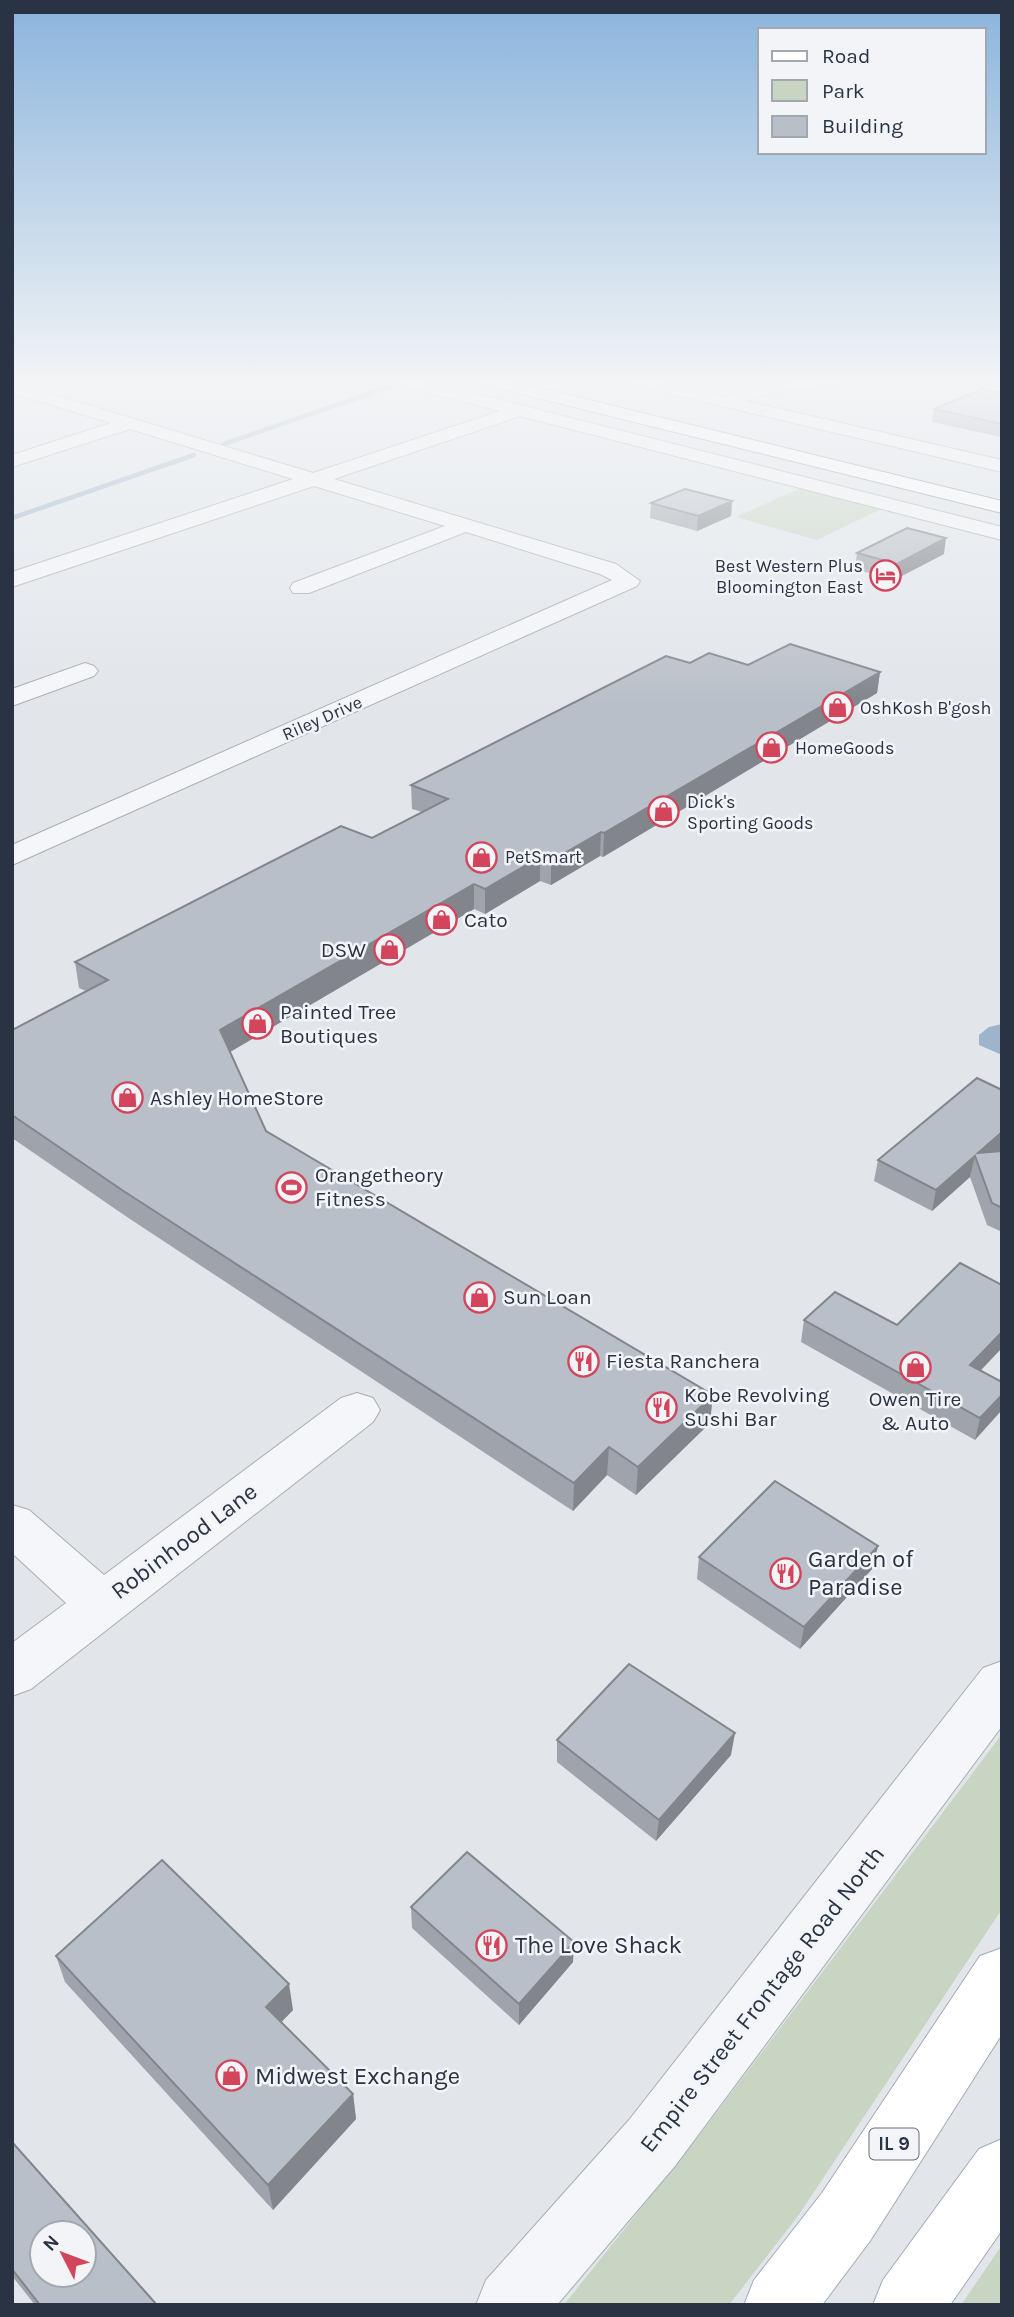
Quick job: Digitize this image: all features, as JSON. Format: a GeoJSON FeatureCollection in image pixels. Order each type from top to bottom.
{"type":"FeatureCollection","features":[{"type":"Feature","properties":{"kind":"main road"},"geometry":{"type":"LineString","coordinates":[[925,488],[1002,507]]}},
{"type":"Feature","properties":{"kind":"main road","name":"IL 9"},"geometry":{"type":"LineString","coordinates":[[779,2305],[846,2217],[1002,1979]]}},
{"type":"Feature","properties":{"kind":"main road"},"geometry":{"type":"LineString","coordinates":[[908,2305],[1002,2172]]}},
{"type":"Feature","properties":{"kind":"street"},"geometry":{"type":"LineString","coordinates":[[12,580],[288,488]]}},
{"type":"Feature","properties":{"kind":"street"},"geometry":{"type":"LineString","coordinates":[[345,488],[466,525]]}},
{"type":"Feature","properties":{"kind":"street"},"geometry":{"type":"LineString","coordinates":[[824,488],[1002,534]]}},
{"type":"Feature","properties":{"kind":"street"},"geometry":{"type":"LineString","coordinates":[[301,589],[466,525]]}},
{"type":"Feature","properties":{"kind":"street","name":"Riley Drive"},"geometry":{"type":"LineString","coordinates":[[12,856],[621,587],[627,579],[608,569],[466,525]]}},
{"type":"Feature","properties":{"kind":"street"},"geometry":{"type":"LineString","coordinates":[[12,698],[86,671]]}},
{"type":"Feature","properties":{"kind":"street","name":"Robinhood Lane"},"geometry":{"type":"LineString","coordinates":[[12,1674],[357,1410]]}},
{"type":"Feature","properties":{"kind":"street"},"geometry":{"type":"LineString","coordinates":[[12,1524],[102,1604]]}},
{"type":"Feature","properties":{"kind":"street","name":"Empire Street Frontage Road North"},"geometry":{"type":"LineString","coordinates":[[511,2305],[652,2143],[1002,1684]]}},
{"type":"Feature","properties":{"kind":"green space"},"geometry":{"type":"Polygon","coordinates":[[[800,488],[883,508],[817,540],[736,517],[800,488]]]}},
{"type":"Feature","properties":{"kind":"green space"},"geometry":{"type":"Polygon","coordinates":[[[1002,1734],[1002,1909],[798,2216],[729,2305],[564,2305],[707,2125],[1002,1734]]]}},
{"type":"Feature","properties":{"kind":"green space"},"geometry":{"type":"Polygon","coordinates":[[[1002,2245],[1002,2305],[961,2305],[1002,2245]]]}},
{"type":"Feature","properties":{"kind":"water"},"geometry":{"type":"Polygon","coordinates":[[[1002,1024],[1002,1055],[979,1045],[979,1035],[989,1027],[1002,1024]]]}},
{"type":"Feature","properties":{"kind":"building"},"geometry":{"type":"Polygon","coordinates":[[[685,489],[732,501],[698,516],[651,503],[685,489]]]}},
{"type":"Feature","properties":{"kind":"building"},"geometry":{"type":"Polygon","coordinates":[[[907,528],[946,538],[897,564],[857,553],[907,528]]]}},
{"type":"Feature","properties":{"kind":"building"},"geometry":{"type":"Polygon","coordinates":[[[790,644],[880,672],[604,833],[601,832],[551,861],[540,857],[485,889],[474,884],[220,1030],[266,1131],[713,1395],[638,1467],[609,1447],[574,1483],[122,1190],[12,1115],[12,1030],[108,980],[75,962],[341,826],[372,838],[448,799],[411,785],[666,656],[690,663],[709,653],[748,665],[790,644]]]}},
{"type":"Feature","properties":{"kind":"building"},"geometry":{"type":"Polygon","coordinates":[[[977,1078],[1002,1090],[1002,1132],[978,1153],[1002,1151],[1002,1208],[992,1203],[975,1156],[936,1190],[878,1160],[977,1078]]]}},
{"type":"Feature","properties":{"kind":"building","name":"Owen Tire & Auto"},"geometry":{"type":"Polygon","coordinates":[[[960,1263],[1002,1285],[1002,1332],[970,1365],[1002,1382],[1002,1395],[980,1418],[804,1320],[835,1292],[897,1325],[960,1263]]]}},
{"type":"Feature","properties":{"kind":"building","name":"Garden of Paradise"},"geometry":{"type":"Polygon","coordinates":[[[775,1481],[878,1546],[804,1627],[699,1557],[775,1481]]]}},
{"type":"Feature","properties":{"kind":"building"},"geometry":{"type":"Polygon","coordinates":[[[629,1664],[735,1733],[659,1820],[557,1740],[629,1664]]]}},
{"type":"Feature","properties":{"kind":"building","name":"The Love Shack"},"geometry":{"type":"Polygon","coordinates":[[[467,1852],[574,1942],[519,2004],[411,1907],[467,1852]]]}},
{"type":"Feature","properties":{"kind":"building","name":"Midwest Exchange"},"geometry":{"type":"Polygon","coordinates":[[[162,1860],[289,1984],[266,2007],[353,2094],[268,2185],[56,1956],[162,1860]]]}},
{"type":"Feature","properties":{"kind":"building"},"geometry":{"type":"Polygon","coordinates":[[[12,2142],[80,2219],[28,2219],[28,2289],[98,2289],[98,2239],[157,2305],[40,2305],[12,2269],[12,2142]]]}},
{"type":"Feature","properties":{"kind":"waterway"},"geometry":{"type":"LineString","coordinates":[[12,518],[98,488]]}},
{"type":"Feature","properties":{"kind":"place","name":"Best Western Plus Bloomington East"},"geometry":{"type":"Point","coordinates":[886,576]}},
{"type":"Feature","properties":{"kind":"place","name":"OshKosh B'gosh"},"geometry":{"type":"Point","coordinates":[837,708]}},
{"type":"Feature","properties":{"kind":"place","name":"HomeGoods"},"geometry":{"type":"Point","coordinates":[772,748]}},
{"type":"Feature","properties":{"kind":"place","name":"Dick's Sporting Goods"},"geometry":{"type":"Point","coordinates":[664,812]}},
{"type":"Feature","properties":{"kind":"place","name":"PetSmart"},"geometry":{"type":"Point","coordinates":[482,857]}},
{"type":"Feature","properties":{"kind":"place","name":"Cato"},"geometry":{"type":"Point","coordinates":[441,920]}},
{"type":"Feature","properties":{"kind":"place","name":"DSW"},"geometry":{"type":"Point","coordinates":[389,950]}},
{"type":"Feature","properties":{"kind":"place","name":"Painted Tree Boutiques"},"geometry":{"type":"Point","coordinates":[257,1024]}},
{"type":"Feature","properties":{"kind":"place","name":"Ashley HomeStore"},"geometry":{"type":"Point","coordinates":[127,1098]}},
{"type":"Feature","properties":{"kind":"place","name":"Orangetheory Fitness"},"geometry":{"type":"Point","coordinates":[292,1187]}},
{"type":"Feature","properties":{"kind":"place","name":"Sun Loan"},"geometry":{"type":"Point","coordinates":[480,1297]}},
{"type":"Feature","properties":{"kind":"place","name":"Fiesta Ranchera"},"geometry":{"type":"Point","coordinates":[583,1361]}},
{"type":"Feature","properties":{"kind":"place","name":"Owen Tire & Auto"},"geometry":{"type":"Point","coordinates":[915,1367]}},
{"type":"Feature","properties":{"kind":"place","name":"Kobe Revolving Sushi Bar"},"geometry":{"type":"Point","coordinates":[661,1407]}},
{"type":"Feature","properties":{"kind":"place","name":"Garden of Paradise"},"geometry":{"type":"Point","coordinates":[785,1573]}},
{"type":"Feature","properties":{"kind":"place","name":"The Love Shack"},"geometry":{"type":"Point","coordinates":[492,1945]}},
{"type":"Feature","properties":{"kind":"place","name":"Midwest Exchange"},"geometry":{"type":"Point","coordinates":[232,2076]}}]}
